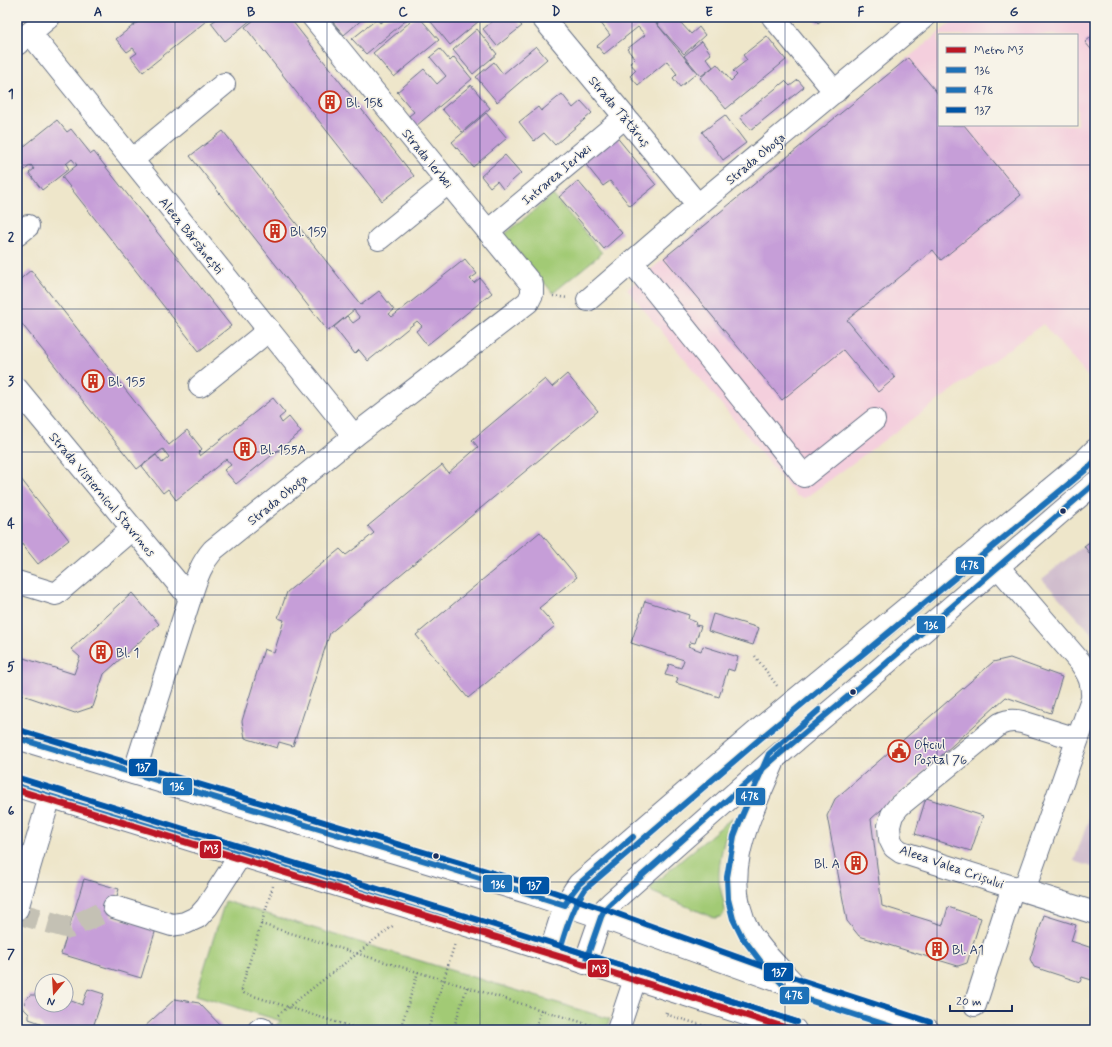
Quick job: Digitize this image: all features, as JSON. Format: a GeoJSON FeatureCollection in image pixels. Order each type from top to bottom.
{"type":"FeatureCollection","features":[{"type":"Feature","properties":{"kind":"main road"},"geometry":{"type":"LineString","coordinates":[[23,39],[49,17]]}},
{"type":"Feature","properties":{"kind":"main road","name":"Strada Ierbei"},"geometry":{"type":"LineString","coordinates":[[313,17],[532,285],[530,298]]}},
{"type":"Feature","properties":{"kind":"main road","name":"Strada Tătăruș"},"geometry":{"type":"LineString","coordinates":[[542,17],[698,206]]}},
{"type":"Feature","properties":{"kind":"main road"},"geometry":{"type":"LineString","coordinates":[[773,17],[835,92]]}},
{"type":"Feature","properties":{"kind":"main road","name":"Strada Oboga"},"geometry":{"type":"LineString","coordinates":[[588,300],[924,17]]}},
{"type":"Feature","properties":{"kind":"main road","name":"Aleea Bârsănești"},"geometry":{"type":"LineString","coordinates":[[23,39],[132,160],[354,436]]}},
{"type":"Feature","properties":{"kind":"main road"},"geometry":{"type":"LineString","coordinates":[[132,160],[224,84]]}},
{"type":"Feature","properties":{"kind":"main road","name":"Intrarea Ierbei"},"geometry":{"type":"LineString","coordinates":[[488,231],[625,117]]}},
{"type":"Feature","properties":{"kind":"main road"},"geometry":{"type":"LineString","coordinates":[[379,239],[448,183]]}},
{"type":"Feature","properties":{"kind":"main road"},"geometry":{"type":"LineString","coordinates":[[632,262],[804,476],[874,420]]}},
{"type":"Feature","properties":{"kind":"main road","name":"Strada Oboga"},"geometry":{"type":"LineString","coordinates":[[134,773],[190,598],[205,559],[213,550],[354,436],[530,298]]}},
{"type":"Feature","properties":{"kind":"main road"},"geometry":{"type":"LineString","coordinates":[[200,386],[269,330]]}},
{"type":"Feature","properties":{"kind":"main road","name":"Strada Vistiernicul Stavrinos"},"geometry":{"type":"LineString","coordinates":[[17,389],[190,598]]}},
{"type":"Feature","properties":{"kind":"main road"},"geometry":{"type":"LineString","coordinates":[[551,951],[565,905],[579,884],[790,703],[1089,456],[1095,440]]}},
{"type":"Feature","properties":{"kind":"main road"},"geometry":{"type":"LineString","coordinates":[[585,962],[601,917],[605,909],[611,903],[776,757],[1095,483]]}},
{"type":"Feature","properties":{"kind":"main road"},"geometry":{"type":"LineString","coordinates":[[17,582],[56,594],[132,529]]}},
{"type":"Feature","properties":{"kind":"main road"},"geometry":{"type":"LineString","coordinates":[[975,1005],[1092,699],[1093,689],[1087,672],[1080,662],[980,547]]}},
{"type":"Feature","properties":{"kind":"main road","name":"Aleea Valea Crișului"},"geometry":{"type":"LineString","coordinates":[[1077,739],[1014,720],[1006,721],[1000,724],[899,806],[892,815],[889,826],[890,838],[894,847],[902,852],[1095,913]]}},
{"type":"Feature","properties":{"kind":"main road"},"geometry":{"type":"LineString","coordinates":[[17,738],[432,863],[565,905],[798,988],[928,1030]]}},
{"type":"Feature","properties":{"kind":"main road"},"geometry":{"type":"LineString","coordinates":[[776,757],[742,838],[738,857],[736,897],[741,916],[749,933],[767,956],[798,988]]}},
{"type":"Feature","properties":{"kind":"main road"},"geometry":{"type":"LineString","coordinates":[[17,786],[551,951],[796,1030]]}},
{"type":"Feature","properties":{"kind":"main road"},"geometry":{"type":"LineString","coordinates":[[17,909],[50,796]]}},
{"type":"Feature","properties":{"kind":"main road"},"geometry":{"type":"LineString","coordinates":[[114,907],[172,925],[185,923],[198,917],[207,907],[241,854]]}},
{"type":"Feature","properties":{"kind":"main road"},"geometry":{"type":"LineString","coordinates":[[609,1029],[635,979]]}},
{"type":"Feature","properties":{"kind":"path"},"geometry":{"type":"LineString","coordinates":[[530,298],[588,300]]}},
{"type":"Feature","properties":{"kind":"path"},"geometry":{"type":"LineString","coordinates":[[755,656],[790,703]]}},
{"type":"Feature","properties":{"kind":"path"},"geometry":{"type":"LineString","coordinates":[[278,866],[242,990],[244,993],[361,1030]]}},
{"type":"Feature","properties":{"kind":"path"},"geometry":{"type":"LineString","coordinates":[[289,1007],[415,909]]}},
{"type":"Feature","properties":{"kind":"path"},"geometry":{"type":"LineString","coordinates":[[428,1030],[461,923]]}},
{"type":"Feature","properties":{"kind":"path"},"geometry":{"type":"LineString","coordinates":[[261,924],[541,1010],[609,1029]]}},
{"type":"Feature","properties":{"kind":"path"},"geometry":{"type":"LineString","coordinates":[[400,1030],[418,972]]}},
{"type":"Feature","properties":{"kind":"path"},"geometry":{"type":"LineString","coordinates":[[453,1030],[467,987]]}},
{"type":"Feature","properties":{"kind":"path"},"geometry":{"type":"LineString","coordinates":[[534,1030],[541,1010]]}},
{"type":"Feature","properties":{"kind":"shaded area"},"geometry":{"type":"Polygon","coordinates":[[[958,17],[1095,17],[1095,385],[1043,324],[805,498],[796,496],[627,289],[958,17]]]}},
{"type":"Feature","properties":{"kind":"shaded area"},"geometry":{"type":"Polygon","coordinates":[[[1095,536],[1095,637],[1042,579],[1095,536]]]}},
{"type":"Feature","properties":{"kind":"shaded area"},"geometry":{"type":"Polygon","coordinates":[[[1095,801],[1095,868],[1074,861],[1095,801]]]}},
{"type":"Feature","properties":{"kind":"green space"},"geometry":{"type":"Polygon","coordinates":[[[553,195],[602,253],[553,293],[504,235],[553,195]]]}},
{"type":"Feature","properties":{"kind":"green space"},"geometry":{"type":"Polygon","coordinates":[[[733,817],[725,839],[719,873],[725,910],[722,916],[715,918],[652,892],[650,889],[652,885],[733,817]]]}},
{"type":"Feature","properties":{"kind":"green space"},"geometry":{"type":"Polygon","coordinates":[[[225,901],[610,1019],[606,1030],[270,1030],[281,1021],[196,995],[225,901]]]}},
{"type":"Feature","properties":{"kind":"building"},"geometry":{"type":"Polygon","coordinates":[[[144,17],[211,17],[143,72],[131,57],[137,53],[133,48],[127,52],[116,39],[144,17]]]}},
{"type":"Feature","properties":{"kind":"building"},"geometry":{"type":"Polygon","coordinates":[[[215,17],[251,17],[252,19],[225,41],[211,23],[217,19],[215,17]]]}},
{"type":"Feature","properties":{"kind":"building","name":"Bl. 158"},"geometry":{"type":"Polygon","coordinates":[[[258,17],[289,17],[414,176],[382,201],[245,27],[258,17]]]}},
{"type":"Feature","properties":{"kind":"building"},"geometry":{"type":"Polygon","coordinates":[[[336,17],[365,17],[344,35],[332,21],[336,17]]]}},
{"type":"Feature","properties":{"kind":"building"},"geometry":{"type":"Polygon","coordinates":[[[388,17],[410,17],[366,54],[352,39],[377,19],[380,23],[388,17]]]}},
{"type":"Feature","properties":{"kind":"building"},"geometry":{"type":"Polygon","coordinates":[[[416,17],[419,17],[439,40],[394,77],[373,53],[416,17]]]}},
{"type":"Feature","properties":{"kind":"building"},"geometry":{"type":"Polygon","coordinates":[[[427,17],[476,17],[479,21],[450,45],[427,17]]]}},
{"type":"Feature","properties":{"kind":"building"},"geometry":{"type":"Polygon","coordinates":[[[492,17],[514,17],[522,26],[497,46],[483,29],[494,20],[492,17]]]}},
{"type":"Feature","properties":{"kind":"building"},"geometry":{"type":"Polygon","coordinates":[[[651,17],[697,73],[680,87],[673,78],[677,74],[667,61],[638,85],[630,76],[636,70],[630,63],[635,59],[627,49],[645,35],[638,27],[604,54],[597,46],[610,35],[597,18],[651,17]]]}},
{"type":"Feature","properties":{"kind":"building"},"geometry":{"type":"Polygon","coordinates":[[[665,17],[687,17],[681,23],[691,34],[699,27],[705,35],[684,54],[657,24],[665,17]]]}},
{"type":"Feature","properties":{"kind":"building"},"geometry":{"type":"Polygon","coordinates":[[[813,17],[826,17],[818,23],[813,17]]]}},
{"type":"Feature","properties":{"kind":"building"},"geometry":{"type":"Polygon","coordinates":[[[1088,17],[1095,17],[1095,26],[1088,17]]]}},
{"type":"Feature","properties":{"kind":"building"},"geometry":{"type":"Polygon","coordinates":[[[477,29],[497,54],[473,74],[453,50],[477,29]]]}},
{"type":"Feature","properties":{"kind":"building"},"geometry":{"type":"Polygon","coordinates":[[[1095,34],[1095,54],[1085,42],[1095,34]]]}},
{"type":"Feature","properties":{"kind":"building"},"geometry":{"type":"Polygon","coordinates":[[[767,36],[786,60],[726,109],[700,78],[717,64],[731,81],[737,75],[733,71],[747,60],[743,55],[767,36]]]}},
{"type":"Feature","properties":{"kind":"building"},"geometry":{"type":"Polygon","coordinates":[[[702,41],[711,54],[706,58],[713,67],[701,76],[684,56],[702,41]]]}},
{"type":"Feature","properties":{"kind":"building"},"geometry":{"type":"Polygon","coordinates":[[[536,46],[547,59],[497,102],[476,77],[494,62],[503,74],[536,46]]]}},
{"type":"Feature","properties":{"kind":"building"},"geometry":{"type":"Polygon","coordinates":[[[440,49],[450,61],[454,57],[472,79],[416,126],[409,116],[414,112],[397,92],[424,69],[437,84],[446,76],[430,57],[440,49]]]}},
{"type":"Feature","properties":{"kind":"building"},"geometry":{"type":"Polygon","coordinates":[[[908,58],[938,94],[938,126],[965,126],[1021,195],[941,260],[933,250],[847,320],[895,378],[878,392],[843,350],[782,400],[664,258],[908,58]]]}},
{"type":"Feature","properties":{"kind":"building"},"geometry":{"type":"Polygon","coordinates":[[[798,80],[804,87],[751,130],[740,117],[785,81],[790,86],[798,80]]]}},
{"type":"Feature","properties":{"kind":"building"},"geometry":{"type":"Polygon","coordinates":[[[471,85],[490,108],[462,132],[442,109],[471,85]]]}},
{"type":"Feature","properties":{"kind":"building"},"geometry":{"type":"Polygon","coordinates":[[[562,94],[573,108],[581,101],[592,113],[555,145],[544,133],[534,141],[519,122],[538,107],[541,111],[562,94]]]}},
{"type":"Feature","properties":{"kind":"building"},"geometry":{"type":"Polygon","coordinates":[[[486,113],[507,138],[473,167],[452,142],[486,113]]]}},
{"type":"Feature","properties":{"kind":"building"},"geometry":{"type":"Polygon","coordinates":[[[725,115],[746,143],[723,160],[702,132],[725,115]]]}},
{"type":"Feature","properties":{"kind":"building"},"geometry":{"type":"Polygon","coordinates":[[[57,120],[67,132],[71,129],[91,154],[94,152],[231,326],[199,351],[62,177],[77,165],[72,159],[66,164],[69,169],[42,190],[29,173],[34,169],[31,165],[17,176],[17,152],[57,120]]]}},
{"type":"Feature","properties":{"kind":"building"},"geometry":{"type":"Polygon","coordinates":[[[223,131],[361,305],[379,291],[394,310],[389,314],[392,317],[465,259],[477,274],[470,279],[474,283],[480,278],[492,293],[427,345],[416,331],[422,326],[417,321],[368,361],[359,350],[355,354],[334,327],[347,316],[353,323],[360,318],[354,310],[328,331],[190,156],[223,131]]]}},
{"type":"Feature","properties":{"kind":"building"},"geometry":{"type":"Polygon","coordinates":[[[615,135],[656,185],[630,206],[610,181],[603,186],[583,161],[615,135]]]}},
{"type":"Feature","properties":{"kind":"building"},"geometry":{"type":"Polygon","coordinates":[[[505,155],[521,173],[503,189],[497,181],[490,187],[481,176],[505,155]]]}},
{"type":"Feature","properties":{"kind":"building"},"geometry":{"type":"Polygon","coordinates":[[[578,181],[622,233],[604,249],[559,197],[578,181]]]}},
{"type":"Feature","properties":{"kind":"building"},"geometry":{"type":"Polygon","coordinates":[[[31,270],[169,445],[187,430],[202,449],[198,453],[200,456],[273,398],[285,413],[279,418],[282,423],[289,417],[301,432],[236,484],[224,470],[231,465],[226,459],[176,500],[168,489],[163,493],[142,466],[156,455],[162,463],[169,457],[163,449],[137,469],[17,318],[17,282],[31,270]]]}},
{"type":"Feature","properties":{"kind":"building"},"geometry":{"type":"Polygon","coordinates":[[[567,374],[598,411],[330,633],[293,746],[279,742],[277,748],[245,738],[242,721],[264,649],[274,653],[284,620],[278,618],[287,592],[340,549],[346,555],[374,533],[368,526],[442,465],[448,473],[478,447],[472,440],[545,379],[552,387],[567,374]]]}},
{"type":"Feature","properties":{"kind":"building"},"geometry":{"type":"Polygon","coordinates":[[[17,474],[69,540],[38,564],[17,538],[17,474]]]}},
{"type":"Feature","properties":{"kind":"building"},"geometry":{"type":"Polygon","coordinates":[[[540,532],[577,577],[539,608],[555,626],[468,698],[416,635],[540,532]]]}},
{"type":"Feature","properties":{"kind":"building"},"geometry":{"type":"Polygon","coordinates":[[[1095,538],[1095,561],[1084,546],[1095,538]]]}},
{"type":"Feature","properties":{"kind":"building","name":"Bl. 1"},"geometry":{"type":"Polygon","coordinates":[[[132,593],[159,624],[104,674],[93,707],[75,713],[17,693],[17,656],[74,674],[80,657],[71,649],[132,593]]]}},
{"type":"Feature","properties":{"kind":"building"},"geometry":{"type":"Polygon","coordinates":[[[645,601],[689,615],[688,619],[696,622],[695,625],[701,626],[695,643],[690,642],[688,646],[701,651],[703,646],[738,657],[734,671],[728,669],[719,697],[676,683],[678,678],[665,675],[669,664],[681,668],[684,660],[631,643],[645,601]]]}},
{"type":"Feature","properties":{"kind":"building"},"geometry":{"type":"Polygon","coordinates":[[[713,614],[759,628],[753,645],[708,631],[713,614]]]}},
{"type":"Feature","properties":{"kind":"building"},"geometry":{"type":"Polygon","coordinates":[[[1010,658],[1062,677],[1051,713],[1006,697],[871,819],[882,906],[943,925],[948,907],[981,918],[967,963],[958,966],[859,936],[847,921],[827,816],[835,799],[993,662],[1010,658]]]}},
{"type":"Feature","properties":{"kind":"building"},"geometry":{"type":"Polygon","coordinates":[[[926,798],[983,816],[971,851],[915,834],[926,798]]]}},
{"type":"Feature","properties":{"kind":"building"},"geometry":{"type":"Polygon","coordinates":[[[84,879],[119,889],[111,916],[156,929],[141,978],[61,954],[84,879]]]}},
{"type":"Feature","properties":{"kind":"building"},"geometry":{"type":"Polygon","coordinates":[[[1044,915],[1076,925],[1071,941],[1095,949],[1095,981],[1082,977],[1080,982],[1034,967],[1030,959],[1044,915]]]}},
{"type":"Feature","properties":{"kind":"building"},"geometry":{"type":"Polygon","coordinates":[[[88,989],[104,994],[92,1030],[44,1030],[40,1023],[29,1019],[29,1014],[24,1009],[25,1001],[30,995],[34,995],[34,1013],[74,1013],[74,1002],[82,1005],[88,989]]]}},
{"type":"Feature","properties":{"kind":"building"},"geometry":{"type":"Polygon","coordinates":[[[175,999],[199,1003],[222,1027],[219,1030],[142,1029],[175,999]]]}},
{"type":"Feature","properties":{"kind":"tunnel"},"geometry":{"type":"LineString","coordinates":[[17,913],[69,928],[114,907]]}},
{"type":"Feature","properties":{"kind":"metro line","name":"M3"},"geometry":{"type":"LineString","coordinates":[[17,790],[674,992],[792,1030]]}},
{"type":"Feature","properties":{"kind":"transit line","name":"478"},"geometry":{"type":"LineString","coordinates":[[797,1022],[561,946],[577,903],[585,889],[761,738],[1095,461]]}},
{"type":"Feature","properties":{"kind":"transit line","name":"136"},"geometry":{"type":"LineString","coordinates":[[17,786],[241,854],[585,963],[601,917],[605,909],[611,903],[776,757],[1095,483]]}},
{"type":"Feature","properties":{"kind":"transit line","name":"478"},"geometry":{"type":"LineString","coordinates":[[819,710],[769,754],[741,818],[734,836],[727,877],[728,899],[733,919],[742,937],[761,962],[793,995],[902,1030]]}},
{"type":"Feature","properties":{"kind":"transit line","name":"137"},"geometry":{"type":"LineString","coordinates":[[19,730],[533,885],[801,980],[930,1022]]}},
{"type":"Feature","properties":{"kind":"transit line","name":"136"},"geometry":{"type":"LineString","coordinates":[[17,738],[432,863],[565,905],[579,884],[633,837]]}},
{"type":"Feature","properties":{"kind":"transit line","name":"137"},"geometry":{"type":"LineString","coordinates":[[19,778],[517,932],[797,1022]]}},
{"type":"Feature","properties":{"kind":"place","name":"Bl. 158"},"geometry":{"type":"Point","coordinates":[330,102]}},
{"type":"Feature","properties":{"kind":"place","name":"Bl. 159"},"geometry":{"type":"Point","coordinates":[275,231]}},
{"type":"Feature","properties":{"kind":"place","name":"Bl. 155"},"geometry":{"type":"Point","coordinates":[93,381]}},
{"type":"Feature","properties":{"kind":"place","name":"Bl. 155A"},"geometry":{"type":"Point","coordinates":[245,449]}},
{"type":"Feature","properties":{"kind":"place","name":"Bl. 1"},"geometry":{"type":"Point","coordinates":[101,652]}},
{"type":"Feature","properties":{"kind":"place","name":"Oficiul Poștal 76"},"geometry":{"type":"Point","coordinates":[899,751]}},
{"type":"Feature","properties":{"kind":"place","name":"Bl. A"},"geometry":{"type":"Point","coordinates":[856,863]}},
{"type":"Feature","properties":{"kind":"place","name":"Bl. A1"},"geometry":{"type":"Point","coordinates":[937,949]}}]}
